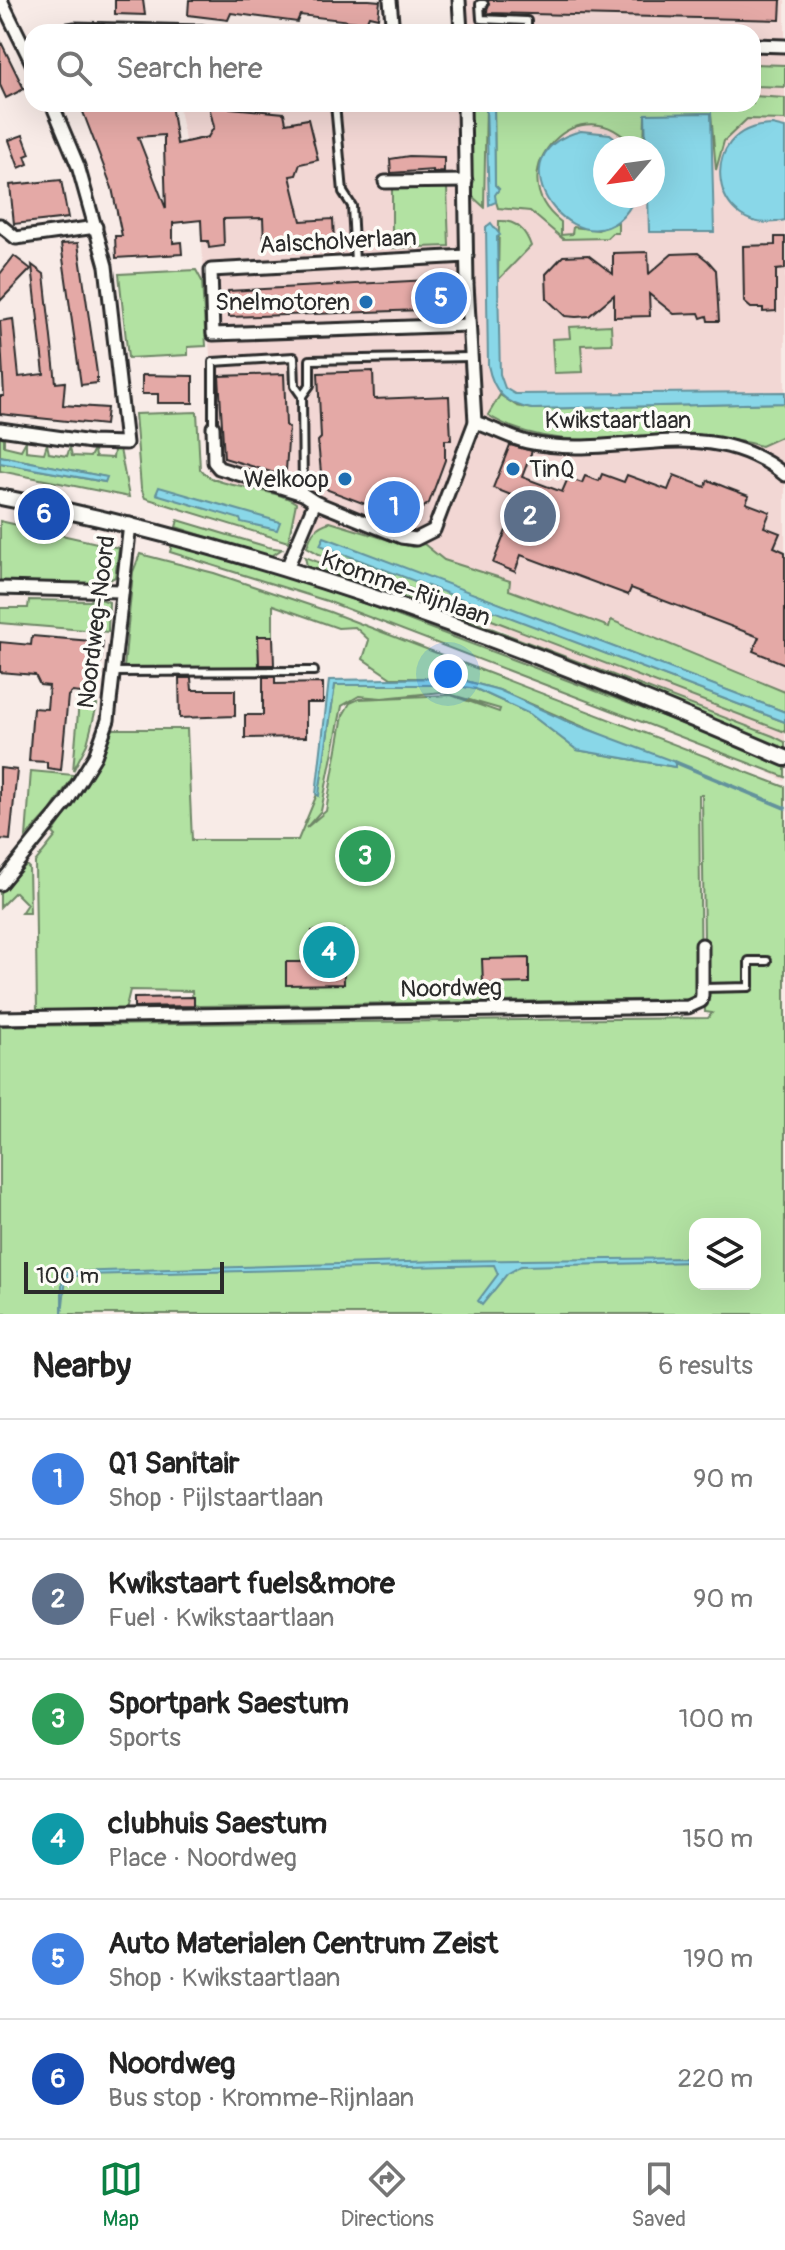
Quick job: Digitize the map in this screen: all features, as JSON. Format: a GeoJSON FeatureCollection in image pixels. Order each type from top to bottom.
{"type":"FeatureCollection","features":[{"type":"Feature","properties":{"kind":"street"},"geometry":{"type":"LineString","coordinates":[[1,0],[24,39]]}},
{"type":"Feature","properties":{"kind":"street"},"geometry":{"type":"LineString","coordinates":[[390,0],[392,24]]}},
{"type":"Feature","properties":{"kind":"street"},"geometry":{"type":"LineString","coordinates":[[459,0],[460,24]]}},
{"type":"Feature","properties":{"kind":"street"},"geometry":{"type":"LineString","coordinates":[[761,45],[785,46]]}},
{"type":"Feature","properties":{"kind":"street"},"geometry":{"type":"LineString","coordinates":[[0,429],[91,442],[126,443],[106,266],[78,166],[55,112]]}},
{"type":"Feature","properties":{"kind":"street"},"geometry":{"type":"LineString","coordinates":[[213,427],[214,462],[219,468],[303,494],[315,502],[401,537],[416,539],[428,535],[439,522],[475,422],[468,325],[464,112]]}},
{"type":"Feature","properties":{"kind":"street"},"geometry":{"type":"LineString","coordinates":[[385,182],[466,181]]}},
{"type":"Feature","properties":{"kind":"street"},"geometry":{"type":"LineString","coordinates":[[0,225],[16,238],[96,227]]}},
{"type":"Feature","properties":{"kind":"street","name":"Aalscholverlaan"},"geometry":{"type":"LineString","coordinates":[[467,256],[211,270],[213,334],[468,325]]}},
{"type":"Feature","properties":{"kind":"street","name":"Kwikstaartlaan"},"geometry":{"type":"LineString","coordinates":[[475,422],[527,442],[710,441],[737,446],[764,457],[785,475]]}},
{"type":"Feature","properties":{"kind":"street","name":"Kromme-Rijnlaan"},"geometry":{"type":"LineString","coordinates":[[0,497],[130,524],[287,568],[582,674],[785,758]]}},
{"type":"Feature","properties":{"kind":"street"},"geometry":{"type":"LineString","coordinates":[[287,568],[315,502]]}},
{"type":"Feature","properties":{"kind":"street","name":"Noordweg-Noord"},"geometry":{"type":"LineString","coordinates":[[0,884],[31,849],[86,773],[108,720],[130,524]]}},
{"type":"Feature","properties":{"kind":"street"},"geometry":{"type":"LineString","coordinates":[[0,588],[121,591]]}},
{"type":"Feature","properties":{"kind":"street"},"geometry":{"type":"LineString","coordinates":[[702,945],[703,988]]}},
{"type":"Feature","properties":{"kind":"street","name":"Noordweg"},"geometry":{"type":"LineString","coordinates":[[0,1018],[688,1007],[701,1001],[703,988]]}},
{"type":"Feature","properties":{"kind":"lane"},"geometry":{"type":"LineString","coordinates":[[484,4],[480,4],[481,19],[527,21],[527,24]]}},
{"type":"Feature","properties":{"kind":"lane"},"geometry":{"type":"LineString","coordinates":[[336,112],[343,192],[352,206],[355,262]]}},
{"type":"Feature","properties":{"kind":"lane"},"geometry":{"type":"LineString","coordinates":[[213,427],[213,362],[294,357],[295,386],[302,396],[303,494]]}},
{"type":"Feature","properties":{"kind":"lane"},"geometry":{"type":"LineString","coordinates":[[302,396],[310,385],[310,360],[470,357]]}},
{"type":"Feature","properties":{"kind":"lane"},"geometry":{"type":"LineString","coordinates":[[113,672],[314,671]]}},
{"type":"Feature","properties":{"kind":"lane"},"geometry":{"type":"LineString","coordinates":[[703,988],[749,987],[749,961],[767,961]]}},
{"type":"Feature","properties":{"kind":"shaded area"},"geometry":{"type":"Polygon","coordinates":[[[458,0],[785,0],[785,781],[209,473],[211,369],[200,219],[180,112],[761,112],[761,24],[459,24],[458,0]]]}},
{"type":"Feature","properties":{"kind":"green space"},"geometry":{"type":"Polygon","coordinates":[[[761,64],[785,65],[785,87],[761,86],[761,64]]]}},
{"type":"Feature","properties":{"kind":"green space"},"geometry":{"type":"Polygon","coordinates":[[[761,96],[785,98],[785,120],[747,119],[724,141],[716,170],[711,113],[645,115],[644,136],[621,136],[614,130],[592,124],[571,129],[554,141],[542,159],[537,180],[543,202],[561,222],[561,235],[572,234],[573,227],[598,230],[618,222],[618,233],[612,233],[607,238],[563,239],[530,211],[498,208],[494,195],[499,189],[495,185],[494,112],[761,112],[761,96]]]}},
{"type":"Feature","properties":{"kind":"green space"},"geometry":{"type":"Polygon","coordinates":[[[469,112],[486,112],[484,207],[473,197],[469,112]]]}},
{"type":"Feature","properties":{"kind":"green space"},"geometry":{"type":"Polygon","coordinates":[[[392,188],[447,188],[449,246],[392,248],[392,188]]]}},
{"type":"Feature","properties":{"kind":"green space"},"geometry":{"type":"Polygon","coordinates":[[[499,221],[510,222],[520,228],[531,246],[498,280],[499,221]]]}},
{"type":"Feature","properties":{"kind":"green space"},"geometry":{"type":"Polygon","coordinates":[[[196,270],[202,281],[206,346],[188,347],[188,355],[128,358],[119,274],[196,270]]]}},
{"type":"Feature","properties":{"kind":"green space"},"geometry":{"type":"Polygon","coordinates":[[[611,325],[612,344],[581,345],[583,372],[554,373],[552,339],[570,338],[569,327],[611,325]]]}},
{"type":"Feature","properties":{"kind":"green space"},"geometry":{"type":"Polygon","coordinates":[[[500,395],[517,406],[532,409],[785,403],[785,435],[761,446],[728,439],[693,437],[586,440],[551,437],[518,430],[488,415],[500,395]]]}},
{"type":"Feature","properties":{"kind":"green space"},"geometry":{"type":"Polygon","coordinates":[[[197,412],[200,469],[218,481],[273,493],[296,503],[288,542],[145,498],[141,488],[135,414],[197,412]]]}},
{"type":"Feature","properties":{"kind":"green space"},"geometry":{"type":"Polygon","coordinates":[[[0,436],[4,438],[4,446],[21,450],[26,441],[26,451],[44,453],[47,444],[49,453],[67,456],[70,447],[72,456],[90,457],[94,449],[95,457],[113,458],[114,450],[120,449],[129,497],[0,471],[0,463],[105,482],[106,477],[0,456],[0,436]]]}},
{"type":"Feature","properties":{"kind":"green space"},"geometry":{"type":"Polygon","coordinates":[[[178,520],[282,549],[270,557],[176,527],[178,520]]]}},
{"type":"Feature","properties":{"kind":"green space"},"geometry":{"type":"Polygon","coordinates":[[[0,521],[119,548],[115,577],[104,583],[0,586],[0,521]]]}},
{"type":"Feature","properties":{"kind":"green space"},"geometry":{"type":"Polygon","coordinates":[[[330,522],[412,547],[424,544],[444,560],[510,581],[509,590],[609,627],[611,620],[785,692],[785,712],[476,595],[321,544],[785,722],[785,732],[307,547],[315,531],[330,522]]]}},
{"type":"Feature","properties":{"kind":"green space"},"geometry":{"type":"Polygon","coordinates":[[[172,544],[197,547],[366,604],[765,755],[785,765],[785,777],[327,601],[170,552],[172,544]]]}},
{"type":"Feature","properties":{"kind":"green space"},"geometry":{"type":"Polygon","coordinates":[[[140,554],[214,573],[330,612],[785,787],[785,1314],[0,1314],[0,1026],[708,1018],[712,1013],[705,1012],[702,795],[699,795],[701,999],[199,1006],[193,1005],[192,991],[130,990],[125,1011],[37,1012],[35,862],[56,836],[53,833],[88,780],[113,729],[187,729],[192,840],[298,840],[320,787],[335,685],[452,685],[476,689],[530,714],[577,750],[675,767],[499,690],[455,678],[391,678],[363,659],[369,640],[355,627],[338,628],[273,605],[273,667],[124,668],[133,572],[140,554]],[[442,692],[382,698],[451,695],[499,712],[500,709],[442,692]],[[359,696],[342,706],[321,811],[306,828],[326,811],[343,715],[350,703],[359,699],[382,698],[359,696]]]}},
{"type":"Feature","properties":{"kind":"green space"},"geometry":{"type":"Polygon","coordinates":[[[305,557],[773,736],[785,742],[785,751],[308,570],[305,557]]]}},
{"type":"Feature","properties":{"kind":"green space"},"geometry":{"type":"Polygon","coordinates":[[[95,597],[109,602],[108,632],[0,623],[0,608],[28,608],[29,600],[90,601],[95,597]]]}},
{"type":"Feature","properties":{"kind":"green space"},"geometry":{"type":"Polygon","coordinates":[[[79,701],[97,705],[87,744],[73,771],[79,701]]]}},
{"type":"Feature","properties":{"kind":"green space"},"geometry":{"type":"Polygon","coordinates":[[[31,771],[74,775],[50,811],[26,837],[31,771]]]}},
{"type":"Feature","properties":{"kind":"green space"},"geometry":{"type":"Polygon","coordinates":[[[26,865],[29,868],[30,913],[21,913],[27,904],[15,892],[0,907],[0,892],[26,865]]]}},
{"type":"Feature","properties":{"kind":"water"},"geometry":{"type":"Polygon","coordinates":[[[486,112],[494,112],[495,185],[499,189],[495,195],[496,202],[489,205],[486,112]]]}},
{"type":"Feature","properties":{"kind":"water"},"geometry":{"type":"Polygon","coordinates":[[[711,113],[714,232],[649,232],[648,208],[665,208],[665,136],[646,136],[645,114],[711,113]]]}},
{"type":"Feature","properties":{"kind":"water"},"geometry":{"type":"Polygon","coordinates":[[[772,125],[785,128],[785,220],[760,222],[740,214],[727,200],[721,181],[722,161],[730,143],[747,130],[772,125]]]}},
{"type":"Feature","properties":{"kind":"water"},"geometry":{"type":"Polygon","coordinates":[[[581,131],[613,136],[593,136],[593,208],[627,208],[617,222],[595,229],[573,224],[554,208],[542,188],[541,165],[552,145],[581,131]]]}},
{"type":"Feature","properties":{"kind":"water"},"geometry":{"type":"Polygon","coordinates":[[[491,223],[500,235],[497,237],[500,374],[505,388],[515,394],[785,392],[785,403],[532,409],[514,404],[497,389],[488,365],[486,227],[491,223]]]}},
{"type":"Feature","properties":{"kind":"water"},"geometry":{"type":"Polygon","coordinates":[[[0,456],[107,477],[105,482],[0,463],[0,456]]]}},
{"type":"Feature","properties":{"kind":"water"},"geometry":{"type":"Polygon","coordinates":[[[159,487],[280,522],[277,530],[241,522],[240,519],[156,494],[159,487]]]}},
{"type":"Feature","properties":{"kind":"water"},"geometry":{"type":"Polygon","coordinates":[[[324,537],[785,712],[785,722],[320,545],[324,537]]]}},
{"type":"Feature","properties":{"kind":"water"},"geometry":{"type":"Polygon","coordinates":[[[455,678],[499,690],[566,721],[675,762],[675,767],[577,750],[530,714],[476,689],[452,685],[335,685],[319,796],[316,794],[329,680],[455,678]]]}},
{"type":"Feature","properties":{"kind":"water"},"geometry":{"type":"Polygon","coordinates":[[[689,1258],[689,1262],[521,1266],[507,1274],[482,1305],[478,1301],[498,1274],[494,1265],[83,1275],[66,1278],[62,1314],[62,1278],[68,1272],[441,1261],[689,1258]]]}},
{"type":"Feature","properties":{"kind":"building"},"geometry":{"type":"Polygon","coordinates":[[[115,0],[143,0],[145,15],[115,14],[115,0]]]}},
{"type":"Feature","properties":{"kind":"building"},"geometry":{"type":"Polygon","coordinates":[[[189,0],[380,1],[378,18],[369,16],[366,23],[300,15],[297,22],[231,13],[228,20],[188,15],[189,0]]]}},
{"type":"Feature","properties":{"kind":"building"},"geometry":{"type":"Polygon","coordinates":[[[488,0],[781,0],[780,20],[487,13],[488,0]]]}},
{"type":"Feature","properties":{"kind":"building"},"geometry":{"type":"Polygon","coordinates":[[[0,40],[24,89],[6,98],[0,85],[0,40]]]}},
{"type":"Feature","properties":{"kind":"building"},"geometry":{"type":"Polygon","coordinates":[[[83,112],[172,112],[177,144],[208,137],[214,127],[210,112],[284,113],[286,123],[308,119],[318,160],[300,164],[296,175],[290,176],[301,221],[333,219],[334,240],[264,242],[263,218],[223,219],[224,246],[209,248],[208,241],[202,241],[201,220],[173,223],[173,243],[181,242],[182,254],[116,258],[115,236],[122,236],[112,188],[83,112]],[[164,135],[138,137],[166,209],[164,135]]]}},
{"type":"Feature","properties":{"kind":"building"},"geometry":{"type":"Polygon","coordinates":[[[23,135],[30,154],[25,156],[28,164],[19,168],[9,140],[23,135]]]}},
{"type":"Feature","properties":{"kind":"building"},"geometry":{"type":"Polygon","coordinates":[[[444,157],[444,172],[391,173],[390,159],[444,157]]]}},
{"type":"Feature","properties":{"kind":"building"},"geometry":{"type":"Polygon","coordinates":[[[61,180],[68,218],[14,224],[10,185],[61,180]]]}},
{"type":"Feature","properties":{"kind":"building"},"geometry":{"type":"Polygon","coordinates":[[[775,237],[785,237],[785,269],[776,270],[776,311],[763,312],[763,308],[751,308],[744,302],[743,246],[775,245],[775,237]]]}},
{"type":"Feature","properties":{"kind":"building"},"geometry":{"type":"Polygon","coordinates":[[[78,243],[97,373],[97,383],[81,385],[61,244],[78,243]]]}},
{"type":"Feature","properties":{"kind":"building"},"geometry":{"type":"Polygon","coordinates":[[[648,252],[649,274],[672,254],[698,253],[708,261],[716,270],[719,321],[708,321],[707,316],[701,318],[699,313],[674,314],[649,294],[650,316],[614,317],[614,295],[589,316],[576,317],[565,316],[547,299],[546,274],[563,256],[588,255],[613,274],[613,253],[648,252]]]}},
{"type":"Feature","properties":{"kind":"building"},"geometry":{"type":"Polygon","coordinates":[[[14,256],[31,269],[0,301],[0,274],[14,256]]]}},
{"type":"Feature","properties":{"kind":"building"},"geometry":{"type":"Polygon","coordinates":[[[32,265],[44,274],[56,383],[65,382],[63,405],[107,408],[105,425],[0,414],[0,396],[4,396],[0,321],[13,319],[19,377],[44,374],[32,265]]]}},
{"type":"Feature","properties":{"kind":"building"},"geometry":{"type":"Polygon","coordinates":[[[447,279],[448,309],[229,317],[228,291],[447,279]]]}},
{"type":"Feature","properties":{"kind":"building"},"geometry":{"type":"Polygon","coordinates":[[[373,371],[374,399],[449,396],[451,440],[445,440],[445,460],[429,503],[412,516],[397,516],[328,490],[322,483],[318,441],[321,438],[318,373],[373,371]]]}},
{"type":"Feature","properties":{"kind":"building"},"geometry":{"type":"Polygon","coordinates":[[[284,374],[286,425],[289,428],[286,470],[278,474],[224,458],[219,376],[284,374]]]}},
{"type":"Feature","properties":{"kind":"building"},"geometry":{"type":"Polygon","coordinates":[[[142,375],[193,376],[193,403],[158,403],[158,394],[142,394],[142,375]]]}},
{"type":"Feature","properties":{"kind":"building"},"geometry":{"type":"Polygon","coordinates":[[[510,445],[532,451],[522,477],[562,492],[568,478],[582,483],[585,476],[599,481],[602,474],[624,482],[627,475],[668,490],[674,475],[705,487],[708,480],[749,496],[746,503],[770,512],[764,527],[780,533],[774,547],[785,552],[785,664],[753,651],[759,637],[631,588],[628,595],[521,555],[515,572],[493,563],[519,498],[493,488],[510,445]]]}},
{"type":"Feature","properties":{"kind":"building"},"geometry":{"type":"Polygon","coordinates":[[[32,636],[103,642],[101,662],[94,662],[92,694],[72,692],[68,696],[61,770],[47,768],[47,762],[29,761],[33,708],[47,709],[49,686],[40,685],[35,675],[0,672],[0,642],[31,645],[32,636]]]}},
{"type":"Feature","properties":{"kind":"building"},"geometry":{"type":"Polygon","coordinates":[[[258,636],[273,636],[274,665],[259,665],[258,636]]]}},
{"type":"Feature","properties":{"kind":"building"},"geometry":{"type":"Polygon","coordinates":[[[263,677],[275,677],[275,684],[323,683],[323,703],[306,703],[306,737],[245,738],[245,715],[263,715],[263,677]]]}},
{"type":"Feature","properties":{"kind":"building"},"geometry":{"type":"Polygon","coordinates":[[[179,678],[191,678],[192,690],[235,690],[235,716],[180,718],[179,678]]]}},
{"type":"Feature","properties":{"kind":"building"},"geometry":{"type":"Polygon","coordinates":[[[0,768],[17,770],[10,840],[0,839],[0,768]]]}},
{"type":"Feature","properties":{"kind":"building"},"geometry":{"type":"Polygon","coordinates":[[[343,930],[344,984],[286,985],[286,962],[313,962],[312,931],[343,930]]]}},
{"type":"Feature","properties":{"kind":"building"},"geometry":{"type":"Polygon","coordinates":[[[529,958],[529,983],[483,984],[482,959],[529,958]]]}},
{"type":"Feature","properties":{"kind":"building"},"geometry":{"type":"Polygon","coordinates":[[[194,997],[194,1006],[134,1007],[134,998],[194,997]]]}},
{"type":"Feature","properties":{"kind":"waterway"},"geometry":{"type":"LineString","coordinates":[[675,762],[785,808]]}},
{"type":"Feature","properties":{"kind":"place","name":"Auto Materialen Centrum Zeist"},"geometry":{"type":"Point","coordinates":[441,298]}},
{"type":"Feature","properties":{"kind":"place","name":"Snelmotoren"},"geometry":{"type":"Point","coordinates":[366,302]}},
{"type":"Feature","properties":{"kind":"place","name":"TinQ"},"geometry":{"type":"Point","coordinates":[513,469]}},
{"type":"Feature","properties":{"kind":"place","name":"Welkoop"},"geometry":{"type":"Point","coordinates":[345,479]}},
{"type":"Feature","properties":{"kind":"place","name":"Q1 Sanitair"},"geometry":{"type":"Point","coordinates":[394,507]}},
{"type":"Feature","properties":{"kind":"place","name":"Noordweg"},"geometry":{"type":"Point","coordinates":[44,514]}},
{"type":"Feature","properties":{"kind":"place","name":"Kwikstaart fuels&more"},"geometry":{"type":"Point","coordinates":[530,516]}},
{"type":"Feature","properties":{"kind":"place","name":"Sportpark Saestum"},"geometry":{"type":"Point","coordinates":[365,856]}},
{"type":"Feature","properties":{"kind":"place","name":"clubhuis Saestum"},"geometry":{"type":"Point","coordinates":[329,952]}}]}
